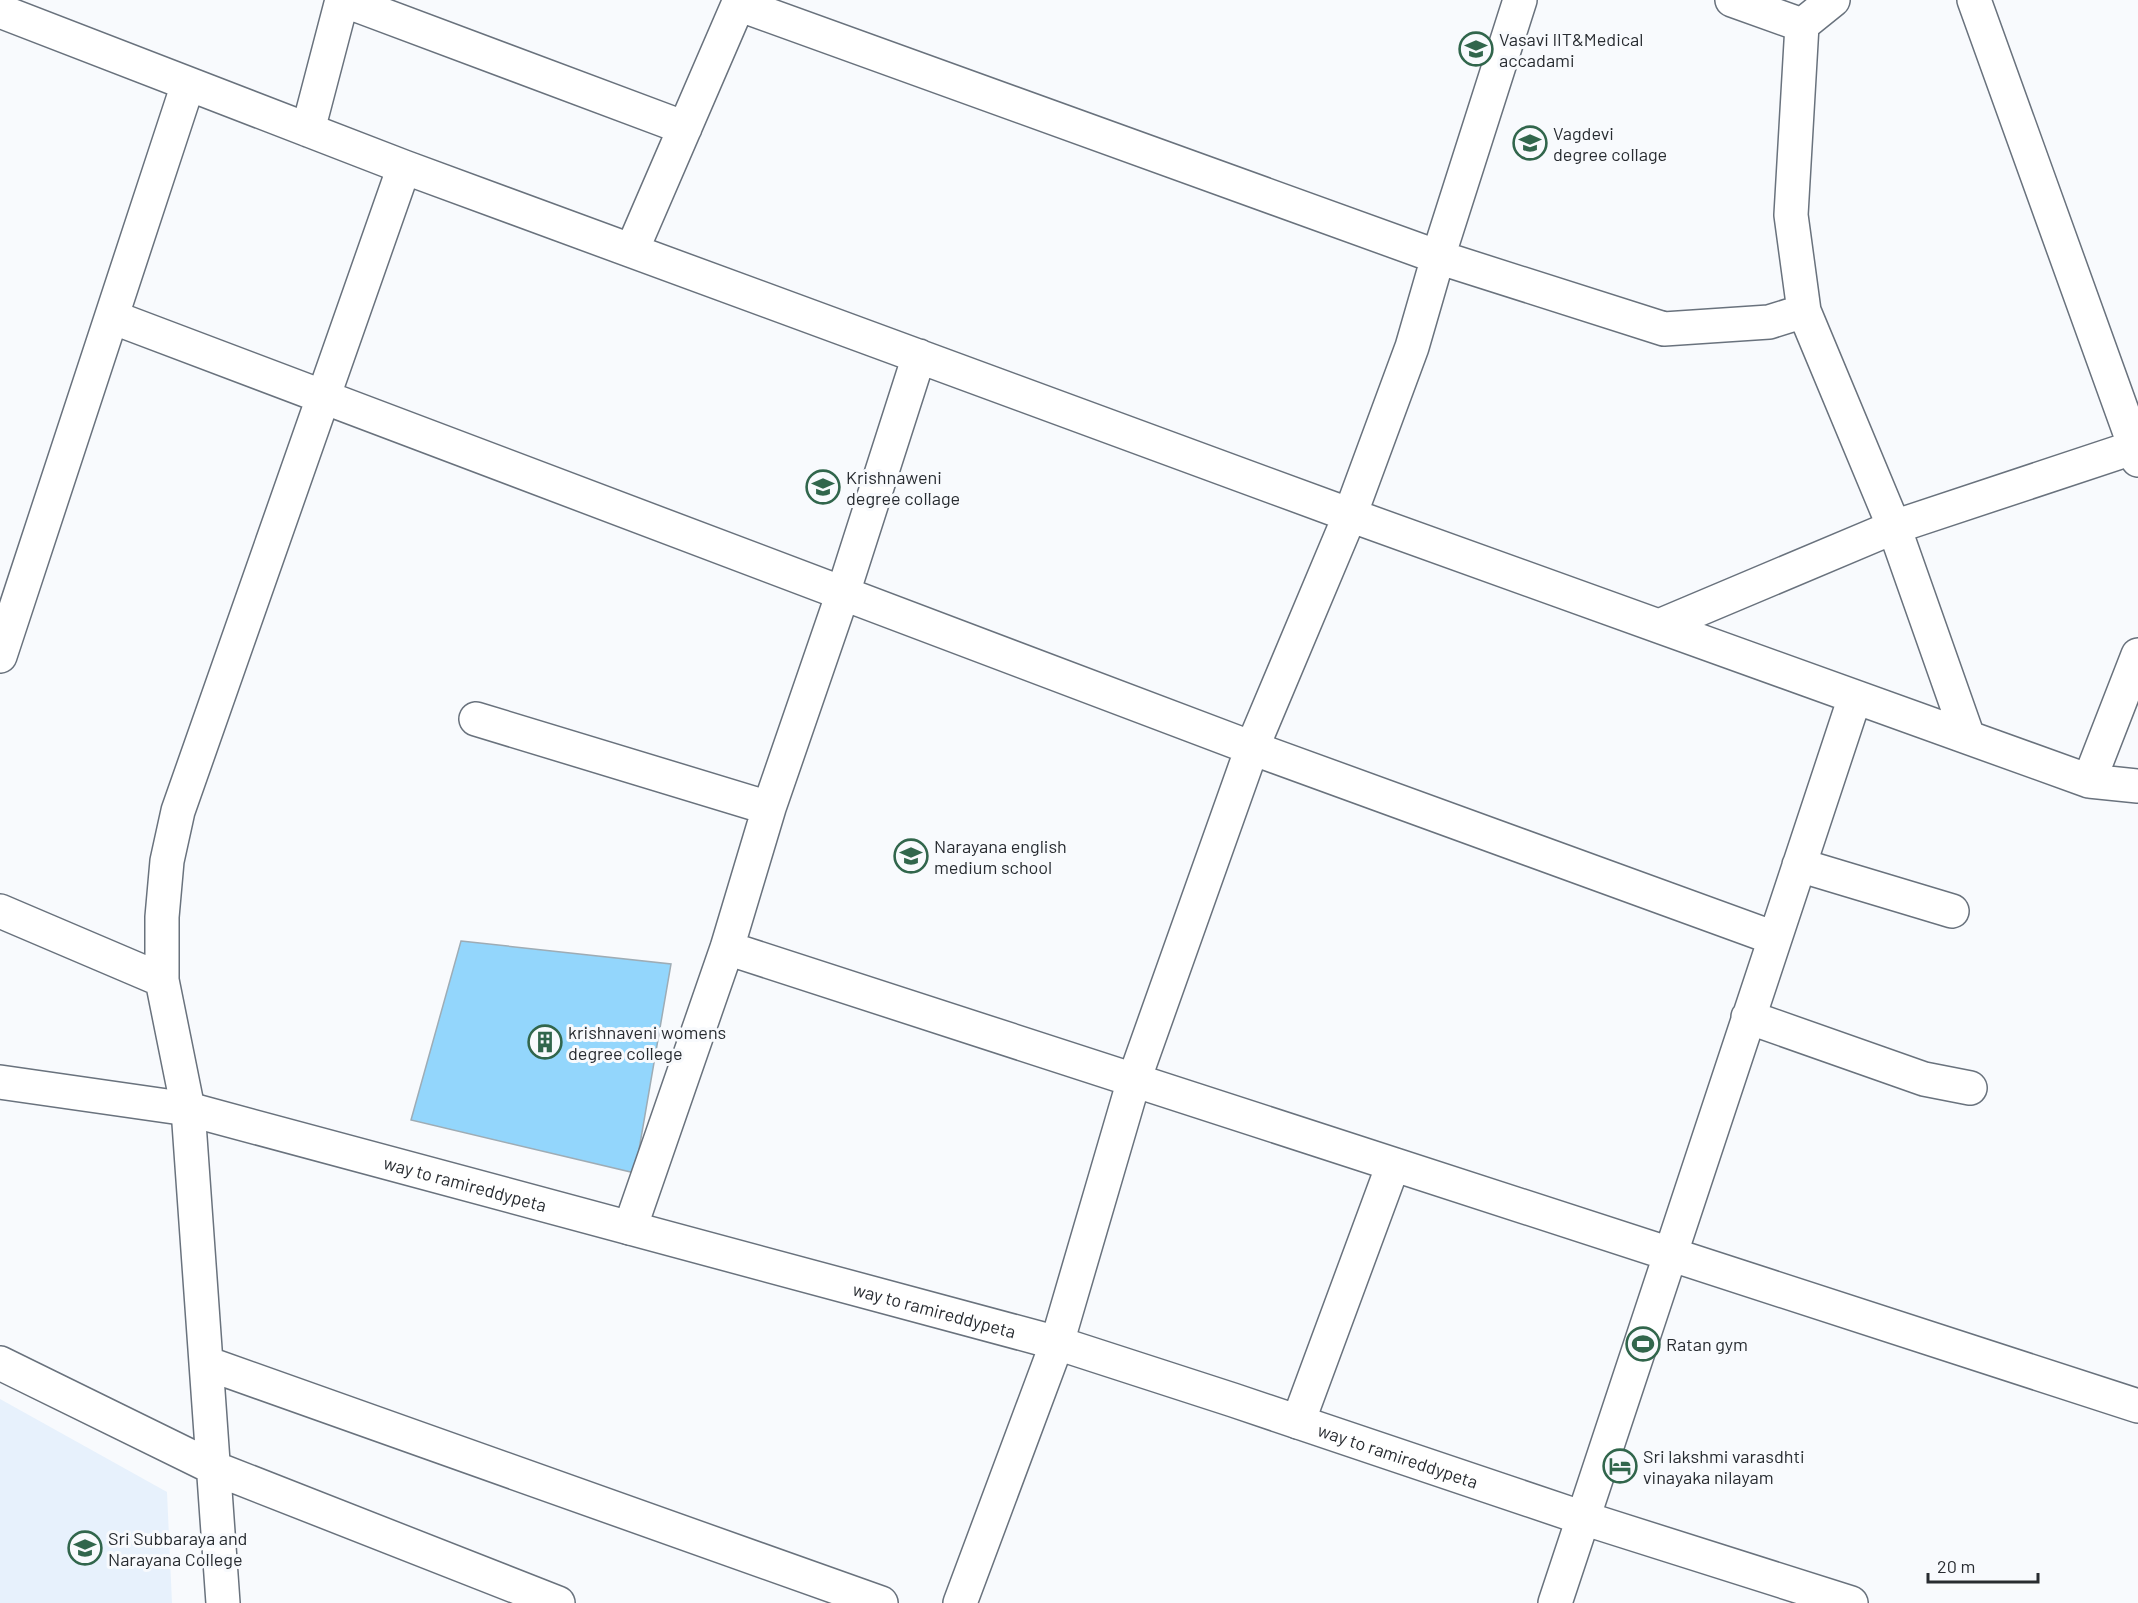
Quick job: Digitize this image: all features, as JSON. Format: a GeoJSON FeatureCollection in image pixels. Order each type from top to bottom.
{"type":"FeatureCollection","features":[{"type":"Feature","properties":{"kind":"street"},"geometry":{"type":"LineString","coordinates":[[308,130],[342,0],[685,128]]}},
{"type":"Feature","properties":{"kind":"street"},"geometry":{"type":"LineString","coordinates":[[960,1603],[1057,1343],[1134,1080],[1252,748],[1350,515],[1412,347],[1438,256],[1520,0]]}},
{"type":"Feature","properties":{"kind":"street"},"geometry":{"type":"LineString","coordinates":[[1732,0],[1802,25]]}},
{"type":"Feature","properties":{"kind":"street"},"geometry":{"type":"LineString","coordinates":[[1833,0],[1802,25],[1791,215],[1804,311],[1894,527],[1968,738]]}},
{"type":"Feature","properties":{"kind":"street"},"geometry":{"type":"LineString","coordinates":[[1659,626],[1894,527],[2137,451],[1974,0]]}},
{"type":"Feature","properties":{"kind":"street"},"geometry":{"type":"LineString","coordinates":[[632,250],[739,2],[1438,256],[1664,329],[1768,322],[1804,311]]}},
{"type":"Feature","properties":{"kind":"street"},"geometry":{"type":"LineString","coordinates":[[0,11],[404,167],[1350,515],[2089,781],[2138,786]]}},
{"type":"Feature","properties":{"kind":"street"},"geometry":{"type":"LineString","coordinates":[[0,654],[188,84]]}},
{"type":"Feature","properties":{"kind":"street"},"geometry":{"type":"LineString","coordinates":[[223,1603],[188,1109],[162,980],[162,917],[166,872],[178,811],[404,167]]}},
{"type":"Feature","properties":{"kind":"street"},"geometry":{"type":"LineString","coordinates":[[112,317],[1252,748],[1774,938]]}},
{"type":"Feature","properties":{"kind":"street"},"geometry":{"type":"LineString","coordinates":[[630,1228],[727,948],[770,808],[843,593],[919,356]]}},
{"type":"Feature","properties":{"kind":"street"},"geometry":{"type":"LineString","coordinates":[[2089,781],[2138,655]]}},
{"type":"Feature","properties":{"kind":"street"},"geometry":{"type":"LineString","coordinates":[[1555,1603],[1854,697]]}},
{"type":"Feature","properties":{"kind":"street"},"geometry":{"type":"LineString","coordinates":[[476,719],[770,808]]}},
{"type":"Feature","properties":{"kind":"street"},"geometry":{"type":"LineString","coordinates":[[1798,865],[1952,911]]}},
{"type":"Feature","properties":{"kind":"street"},"geometry":{"type":"LineString","coordinates":[[0,911],[162,980]]}},
{"type":"Feature","properties":{"kind":"street"},"geometry":{"type":"LineString","coordinates":[[727,948],[2138,1406]]}},
{"type":"Feature","properties":{"kind":"street"},"geometry":{"type":"LineString","coordinates":[[1748,1017],[1924,1079],[1970,1088]]}},
{"type":"Feature","properties":{"kind":"street","name":"way to ramireddypeta"},"geometry":{"type":"LineString","coordinates":[[0,1082],[188,1109],[1057,1343],[1583,1518],[1851,1603]]}},
{"type":"Feature","properties":{"kind":"street"},"geometry":{"type":"LineString","coordinates":[[1299,1422],[1393,1165]]}},
{"type":"Feature","properties":{"kind":"street"},"geometry":{"type":"LineString","coordinates":[[0,1363],[214,1468],[558,1603]]}},
{"type":"Feature","properties":{"kind":"street"},"geometry":{"type":"LineString","coordinates":[[206,1363],[881,1603]]}},
{"type":"Feature","properties":{"kind":"shaded area","name":"Sri Subbaraya and Narayana College"},"geometry":{"type":"Polygon","coordinates":[[[0,1399],[167,1492],[172,1603],[0,1603],[0,1399]]]}},
{"type":"Feature","properties":{"kind":"building","name":"krishnaveni womens degree college"},"geometry":{"type":"Polygon","coordinates":[[[461,941],[671,964],[635,1173],[411,1120],[461,941]]]}},
{"type":"Feature","properties":{"kind":"place","name":"Vasavi IIT&Medical accadami"},"geometry":{"type":"Point","coordinates":[1476,49]}},
{"type":"Feature","properties":{"kind":"place","name":"Vagdevi degree collage"},"geometry":{"type":"Point","coordinates":[1530,143]}},
{"type":"Feature","properties":{"kind":"place","name":"Krishnaweni degree collage"},"geometry":{"type":"Point","coordinates":[823,487]}},
{"type":"Feature","properties":{"kind":"place","name":"Narayana english medium school"},"geometry":{"type":"Point","coordinates":[911,856]}},
{"type":"Feature","properties":{"kind":"place","name":"krishnaveni womens degree college"},"geometry":{"type":"Point","coordinates":[545,1042]}},
{"type":"Feature","properties":{"kind":"place","name":"Ratan gym"},"geometry":{"type":"Point","coordinates":[1643,1344]}},
{"type":"Feature","properties":{"kind":"place","name":"Sri lakshmi varasdhti vinayaka nilayam"},"geometry":{"type":"Point","coordinates":[1620,1466]}},
{"type":"Feature","properties":{"kind":"place","name":"Sri Subbaraya and Narayana College"},"geometry":{"type":"Point","coordinates":[85,1548]}}]}
